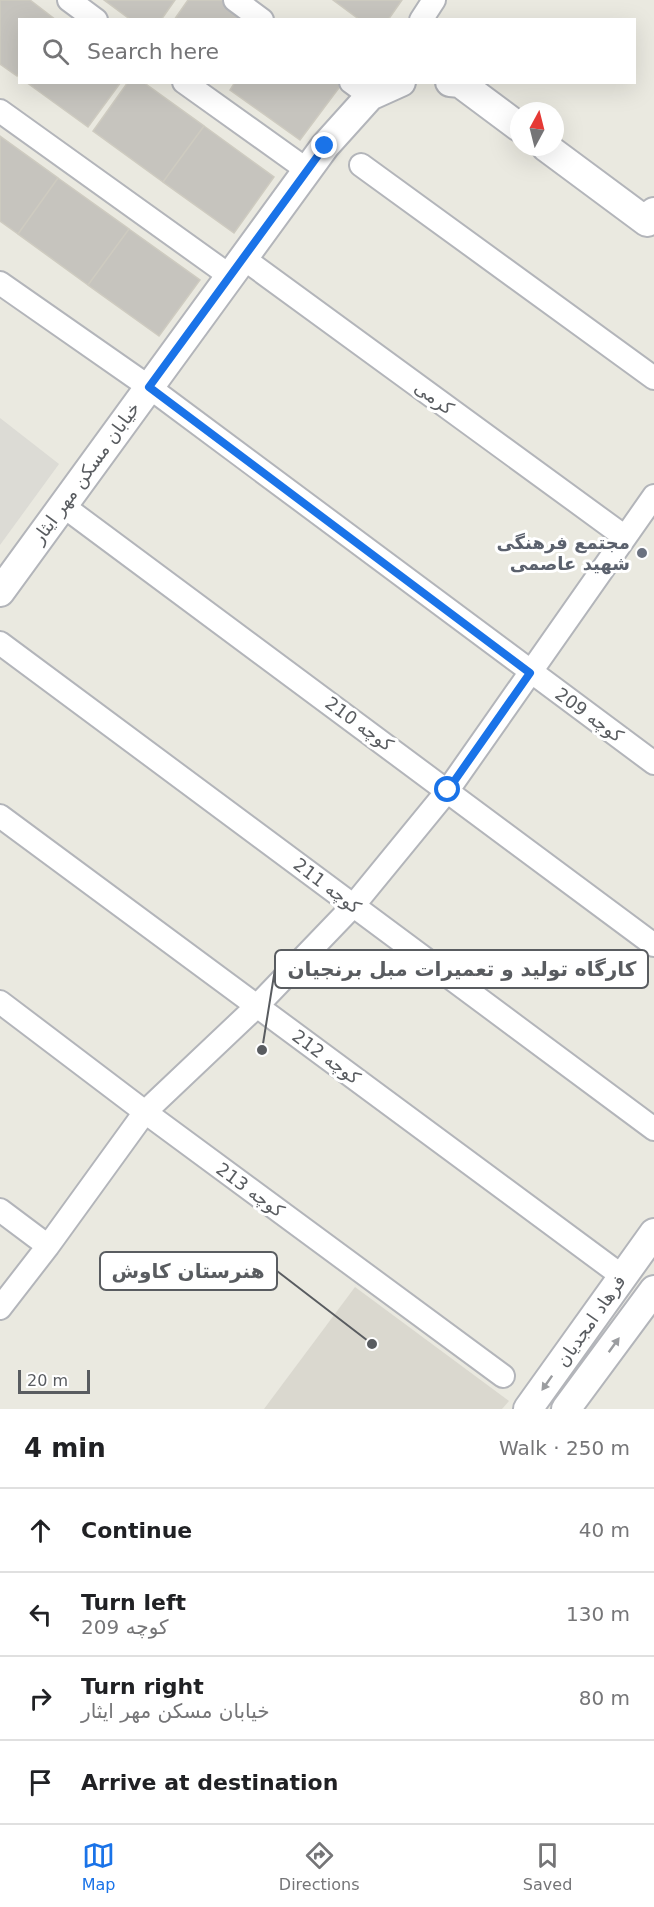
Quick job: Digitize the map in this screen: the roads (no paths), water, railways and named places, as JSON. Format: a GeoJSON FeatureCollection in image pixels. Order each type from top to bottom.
{"type":"FeatureCollection","features":[{"type":"Feature","properties":{"kind":"street"},"geometry":{"type":"LineString","coordinates":[[69,0],[93,18]]}},
{"type":"Feature","properties":{"kind":"street"},"geometry":{"type":"LineString","coordinates":[[235,0],[259,18]]}},
{"type":"Feature","properties":{"kind":"street"},"geometry":{"type":"LineString","coordinates":[[422,18],[434,0]]}},
{"type":"Feature","properties":{"kind":"street"},"geometry":{"type":"LineString","coordinates":[[187,84],[307,170]]}},
{"type":"Feature","properties":{"kind":"street","name":"خیابان مسکن مهر ایثار"},"geometry":{"type":"LineString","coordinates":[[0,592],[367,87],[387,84]]}},
{"type":"Feature","properties":{"kind":"street"},"geometry":{"type":"LineString","coordinates":[[461,84],[510,120]]}},
{"type":"Feature","properties":{"kind":"street","name":"کرمی"},"geometry":{"type":"LineString","coordinates":[[0,111],[236,267],[625,537]]}},
{"type":"Feature","properties":{"kind":"street"},"geometry":{"type":"LineString","coordinates":[[559,156],[652,220]]}},
{"type":"Feature","properties":{"kind":"street"},"geometry":{"type":"LineString","coordinates":[[361,165],[654,378]]}},
{"type":"Feature","properties":{"kind":"street","name":"کوچه 209"},"geometry":{"type":"LineString","coordinates":[[0,283],[149,387],[654,764]]}},
{"type":"Feature","properties":{"kind":"street"},"geometry":{"type":"LineString","coordinates":[[0,1308],[145,1112],[257,1006],[353,906],[448,790],[654,496]]}},
{"type":"Feature","properties":{"kind":"street","name":"کوچه 210"},"geometry":{"type":"LineString","coordinates":[[62,505],[654,945]]}},
{"type":"Feature","properties":{"kind":"street","name":"کوچه 211"},"geometry":{"type":"LineString","coordinates":[[0,643],[654,1129]]}},
{"type":"Feature","properties":{"kind":"street","name":"کوچه 212"},"geometry":{"type":"LineString","coordinates":[[0,816],[622,1276]]}},
{"type":"Feature","properties":{"kind":"street","name":"کوچه 213"},"geometry":{"type":"LineString","coordinates":[[0,1002],[503,1376]]}},
{"type":"Feature","properties":{"kind":"street"},"geometry":{"type":"LineString","coordinates":[[0,1210],[48,1246]]}},
{"type":"Feature","properties":{"kind":"street","name":"فرهاد امجدیان"},"geometry":{"type":"LineString","coordinates":[[528,1409],[654,1233]]}},
{"type":"Feature","properties":{"kind":"street","name":"فرهاد امجدیان"},"geometry":{"type":"LineString","coordinates":[[566,1409],[654,1290]]}},
{"type":"Feature","properties":{"kind":"place","name":"مجتمع فرهنگی شهید عاصمی"},"geometry":{"type":"Point","coordinates":[642,553]}},
{"type":"Feature","properties":{"kind":"place","name":"کارگاه تولید و تعمیرات مبل برنجیان"},"geometry":{"type":"Point","coordinates":[262,1050]}},
{"type":"Feature","properties":{"kind":"place","name":"هنرستان کاوش"},"geometry":{"type":"Point","coordinates":[372,1344]}}]}
